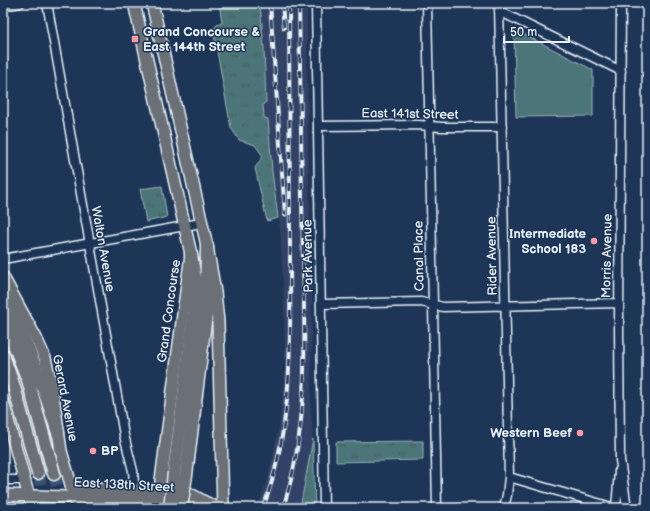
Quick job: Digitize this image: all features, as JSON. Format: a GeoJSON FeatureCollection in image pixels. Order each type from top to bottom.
{"type":"FeatureCollection","features":[{"type":"Feature","properties":{"kind":"highway"},"geometry":{"type":"LineString","coordinates":[[170,508],[180,474],[206,314],[207,246]]}},
{"type":"Feature","properties":{"kind":"highway"},"geometry":{"type":"LineString","coordinates":[[181,508],[180,474],[194,308],[195,281],[191,254]]}},
{"type":"Feature","properties":{"kind":"highway"},"geometry":{"type":"LineString","coordinates":[[3,296],[28,346],[58,433]]}},
{"type":"Feature","properties":{"kind":"highway"},"geometry":{"type":"LineString","coordinates":[[3,317],[28,380],[54,474]]}},
{"type":"Feature","properties":{"kind":"highway"},"geometry":{"type":"LineString","coordinates":[[3,355],[14,387],[38,473]]}},
{"type":"Feature","properties":{"kind":"main road","name":"Grand Concourse"},"geometry":{"type":"LineString","coordinates":[[134,3],[191,254],[159,499]]}},
{"type":"Feature","properties":{"kind":"main road"},"geometry":{"type":"LineString","coordinates":[[152,3],[207,246],[215,292],[218,322],[223,508]]}},
{"type":"Feature","properties":{"kind":"main road","name":"Gerard Avenue"},"geometry":{"type":"LineString","coordinates":[[3,277],[30,326],[44,358],[52,388],[61,451],[78,508]]}},
{"type":"Feature","properties":{"kind":"main road"},"geometry":{"type":"LineString","coordinates":[[3,402],[32,508]]}},
{"type":"Feature","properties":{"kind":"main road","name":"East 138th Street"},"geometry":{"type":"LineString","coordinates":[[3,495],[29,496],[73,492],[135,494],[159,499],[212,506]]}},
{"type":"Feature","properties":{"kind":"street"},"geometry":{"type":"LineString","coordinates":[[3,6],[20,3]]}},
{"type":"Feature","properties":{"kind":"street","name":"Walton Avenue"},"geometry":{"type":"LineString","coordinates":[[47,3],[124,435],[133,471],[135,494]]}},
{"type":"Feature","properties":{"kind":"street","name":"Park Avenue"},"geometry":{"type":"LineString","coordinates":[[316,3],[324,508]]}},
{"type":"Feature","properties":{"kind":"street","name":"Canal Place"},"geometry":{"type":"LineString","coordinates":[[427,3],[437,508]]}},
{"type":"Feature","properties":{"kind":"street","name":"Morris Avenue"},"geometry":{"type":"LineString","coordinates":[[621,3],[619,303],[620,460],[627,508]]}},
{"type":"Feature","properties":{"kind":"street"},"geometry":{"type":"LineString","coordinates":[[499,7],[621,70]]}},
{"type":"Feature","properties":{"kind":"street","name":"Rider Avenue"},"geometry":{"type":"LineString","coordinates":[[499,7],[509,477],[508,495],[504,508]]}},
{"type":"Feature","properties":{"kind":"street","name":"East 141st Street"},"geometry":{"type":"LineString","coordinates":[[318,126],[418,125],[429,127],[502,127]]}},
{"type":"Feature","properties":{"kind":"street"},"geometry":{"type":"LineString","coordinates":[[3,259],[201,223]]}},
{"type":"Feature","properties":{"kind":"street"},"geometry":{"type":"LineString","coordinates":[[321,304],[421,302],[443,307],[619,303]]}},
{"type":"Feature","properties":{"kind":"street"},"geometry":{"type":"LineString","coordinates":[[509,477],[616,508],[620,460]]}},
{"type":"Feature","properties":{"kind":"street"},"geometry":{"type":"LineString","coordinates":[[3,480],[24,480]]}},
{"type":"Feature","properties":{"kind":"shaded area"},"geometry":{"type":"Polygon","coordinates":[[[260,3],[307,3],[308,147],[312,291],[311,410],[313,439],[300,508],[257,508],[268,479],[279,427],[285,371],[284,303],[280,228],[272,171],[268,119],[264,118],[263,103],[266,102],[264,48],[260,3]]]}},
{"type":"Feature","properties":{"kind":"green space"},"geometry":{"type":"Polygon","coordinates":[[[219,3],[260,3],[264,48],[266,102],[263,104],[264,118],[268,119],[272,171],[278,218],[267,221],[255,168],[263,156],[255,145],[239,140],[231,128],[213,29],[222,23],[219,3]]]}},
{"type":"Feature","properties":{"kind":"green space"},"geometry":{"type":"Polygon","coordinates":[[[518,31],[593,70],[593,116],[516,117],[514,35],[518,31]]]}},
{"type":"Feature","properties":{"kind":"green space"},"geometry":{"type":"Polygon","coordinates":[[[162,186],[167,217],[146,222],[140,189],[162,186]]]}},
{"type":"Feature","properties":{"kind":"green space"},"geometry":{"type":"Polygon","coordinates":[[[313,439],[315,508],[300,508],[313,439]]]}},
{"type":"Feature","properties":{"kind":"green space"},"geometry":{"type":"Polygon","coordinates":[[[423,441],[423,460],[336,462],[336,442],[423,441]]]}},
{"type":"Feature","properties":{"kind":"tunnel"},"geometry":{"type":"LineString","coordinates":[[38,473],[47,508]]}},
{"type":"Feature","properties":{"kind":"tunnel"},"geometry":{"type":"LineString","coordinates":[[54,474],[62,508]]}},
{"type":"Feature","properties":{"kind":"railway"},"geometry":{"type":"LineString","coordinates":[[270,3],[285,215]]}},
{"type":"Feature","properties":{"kind":"railway"},"geometry":{"type":"LineString","coordinates":[[282,3],[284,28]]}},
{"type":"Feature","properties":{"kind":"railway"},"geometry":{"type":"LineString","coordinates":[[263,508],[281,444],[286,412],[290,347],[289,3]]}},
{"type":"Feature","properties":{"kind":"railway"},"geometry":{"type":"LineString","coordinates":[[283,508],[297,448],[304,386],[299,3]]}},
{"type":"Feature","properties":{"kind":"place","name":"Grand Concourse & East 144th Street"},"geometry":{"type":"Point","coordinates":[135,39]}},
{"type":"Feature","properties":{"kind":"place","name":"Intermediate School 183"},"geometry":{"type":"Point","coordinates":[594,241]}},
{"type":"Feature","properties":{"kind":"place","name":"Western Beef"},"geometry":{"type":"Point","coordinates":[580,433]}},
{"type":"Feature","properties":{"kind":"place","name":"BP"},"geometry":{"type":"Point","coordinates":[93,451]}}]}
